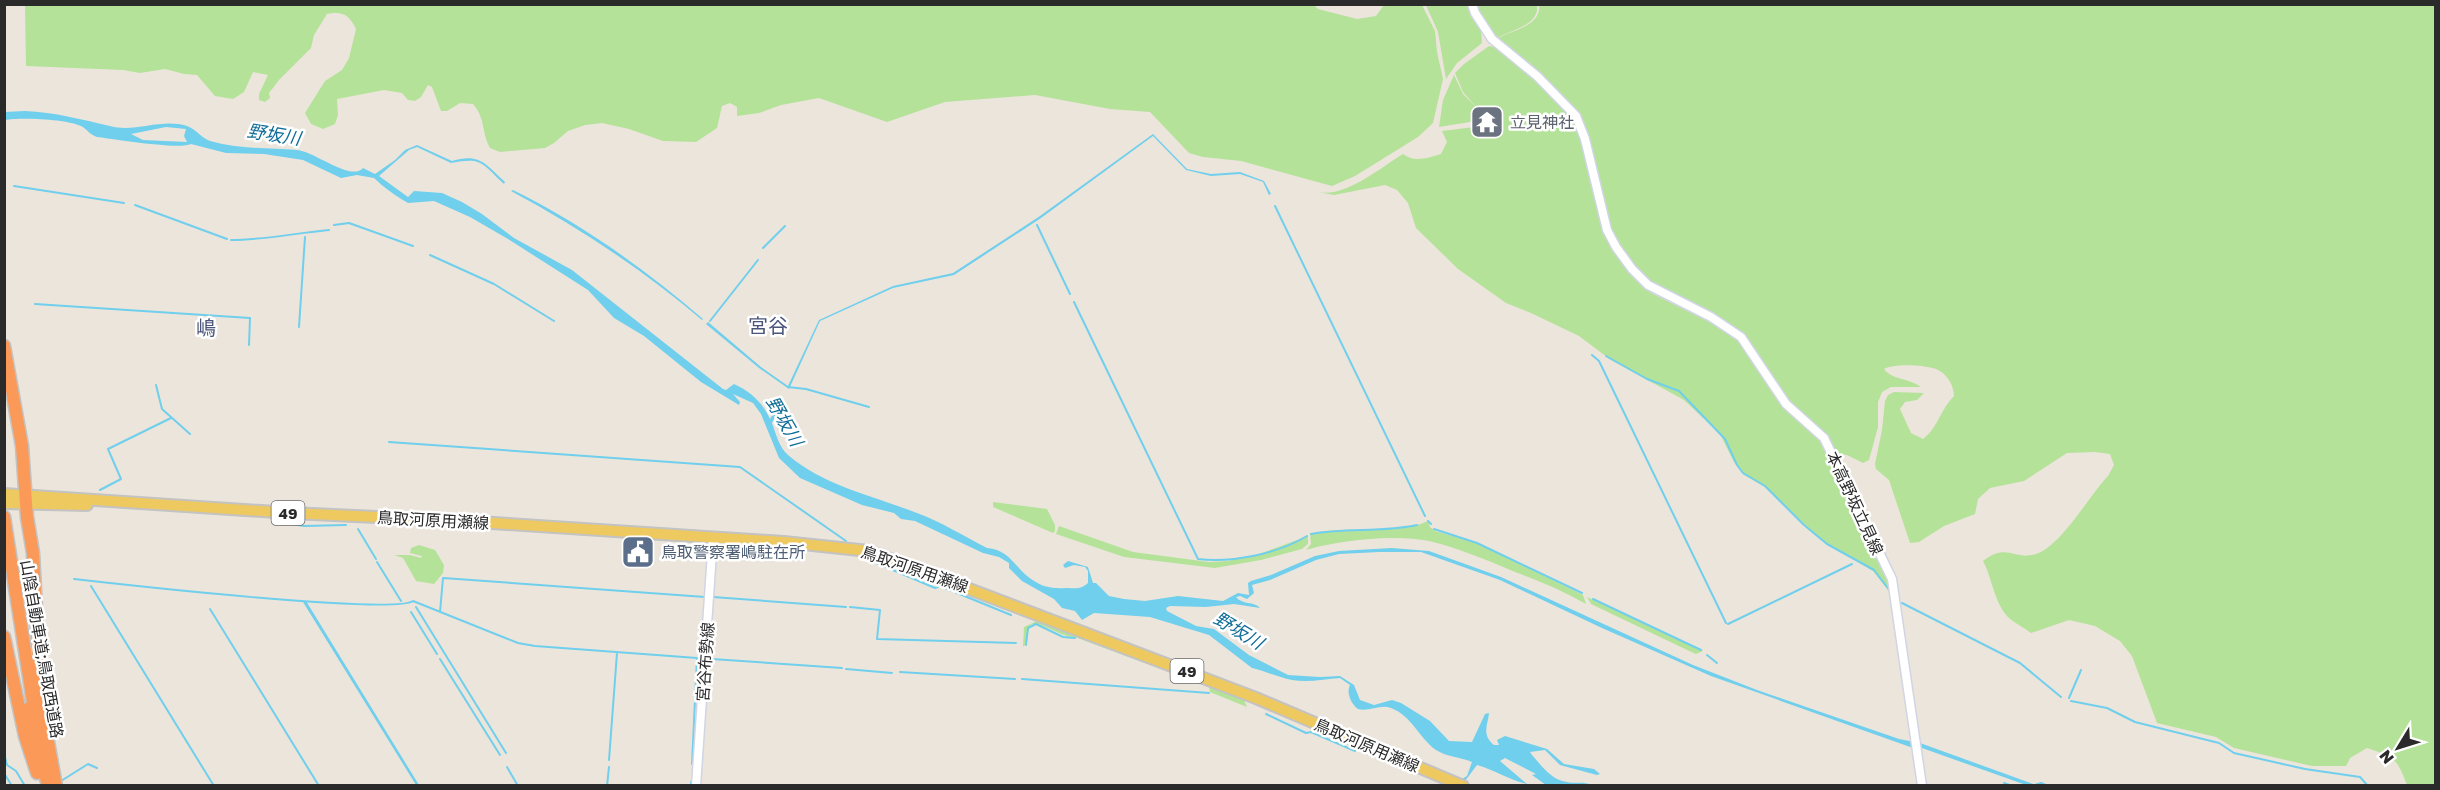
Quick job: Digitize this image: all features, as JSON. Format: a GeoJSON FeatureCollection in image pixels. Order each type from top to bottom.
{"type":"FeatureCollection","features":[{"type":"Feature","properties":{"kind":"highway"},"geometry":{"type":"LineString","coordinates":[[4,346],[22,446],[38,605],[38,679],[43,761],[41,786]]}},
{"type":"Feature","properties":{"kind":"highway","name":"山陰自動車道;鳥取西道路"},"geometry":{"type":"LineString","coordinates":[[4,518],[43,761]]}},
{"type":"Feature","properties":{"kind":"highway","name":"山陰自動車道;鳥取西道路"},"geometry":{"type":"LineString","coordinates":[[4,553],[24,678],[43,761]]}},
{"type":"Feature","properties":{"kind":"highway"},"geometry":{"type":"LineString","coordinates":[[4,637],[18,707],[53,786]]}},
{"type":"Feature","properties":{"kind":"main road","name":"鳥取河原用瀬線"},"geometry":{"type":"LineString","coordinates":[[4,494],[26,499],[462,521],[853,548],[881,554],[1256,698],[1463,786]]}},
{"type":"Feature","properties":{"kind":"main road","name":"鳥取河原用瀬線"},"geometry":{"type":"LineString","coordinates":[[4,503],[26,499]]}},
{"type":"Feature","properties":{"kind":"street","name":"本高野坂立見線"},"geometry":{"type":"LineString","coordinates":[[1472,4],[1474,13],[1492,39],[1545,83],[1576,116],[1585,139],[1606,230],[1632,269],[1648,285],[1711,317],[1740,337],[1786,404],[1824,438],[1892,579],[1922,786]]}},
{"type":"Feature","properties":{"kind":"street","name":"宮谷布勢線"},"geometry":{"type":"LineString","coordinates":[[696,786],[713,538]]}},
{"type":"Feature","properties":{"kind":"green space"},"geometry":{"type":"Polygon","coordinates":[[[1313,4],[1318,9],[1357,19],[1376,16],[1384,5],[1422,5],[1435,31],[1443,79],[1433,123],[1418,137],[1355,176],[1332,186],[1241,161],[1203,157],[1189,153],[1150,112],[1110,109],[1035,95],[945,102],[887,122],[819,98],[737,116],[737,107],[730,103],[722,106],[717,128],[696,142],[663,141],[629,129],[602,123],[585,125],[568,131],[545,148],[500,152],[490,148],[482,120],[473,104],[460,103],[447,111],[441,111],[432,87],[428,85],[421,97],[415,101],[408,100],[402,93],[384,90],[337,99],[338,115],[335,124],[323,129],[311,124],[305,113],[325,81],[342,70],[349,58],[356,29],[348,17],[337,13],[327,14],[314,35],[311,48],[279,80],[269,93],[270,98],[265,102],[259,100],[259,94],[268,75],[253,72],[244,92],[233,99],[215,96],[197,75],[165,69],[140,73],[123,70],[26,66],[25,5],[1313,4]]]}},
{"type":"Feature","properties":{"kind":"green space"},"geometry":{"type":"Polygon","coordinates":[[[1539,4],[2435,5],[2435,785],[2407,785],[2393,760],[2367,748],[2350,758],[2346,766],[2312,766],[2234,748],[2216,737],[2157,723],[2132,656],[2120,641],[2095,626],[2069,620],[2031,633],[2010,619],[2000,606],[1983,561],[2005,552],[2028,556],[2036,554],[2055,541],[2108,476],[2114,465],[2110,454],[2067,453],[2024,481],[1990,488],[1978,499],[1975,514],[1944,526],[1919,542],[1910,543],[1889,480],[1876,469],[1875,464],[1885,401],[1888,395],[1894,392],[1924,393],[1917,400],[1905,402],[1900,409],[1911,433],[1923,439],[1932,430],[1954,396],[1949,380],[1940,371],[1925,366],[1902,365],[1884,369],[1891,375],[1921,387],[1891,387],[1882,392],[1878,402],[1878,427],[1869,460],[1863,463],[1847,455],[1837,454],[1819,429],[1784,397],[1745,336],[1717,316],[1672,296],[1652,283],[1639,271],[1617,240],[1609,224],[1583,120],[1557,89],[1498,38],[1531,22],[1539,11],[1539,4]]]}},
{"type":"Feature","properties":{"kind":"green space"},"geometry":{"type":"Polygon","coordinates":[[[1426,5],[1469,5],[1481,31],[1482,43],[1457,63],[1446,79],[1438,32],[1426,5]]]}},
{"type":"Feature","properties":{"kind":"green space"},"geometry":{"type":"Polygon","coordinates":[[[1477,5],[1537,5],[1537,12],[1523,26],[1497,38],[1481,16],[1477,5]]]}},
{"type":"Feature","properties":{"kind":"green space"},"geometry":{"type":"Polygon","coordinates":[[[1489,46],[1497,47],[1517,61],[1573,119],[1578,127],[1603,228],[1637,280],[1653,294],[1726,330],[1742,343],[1780,404],[1820,439],[1885,573],[1892,603],[1888,590],[1873,571],[1820,539],[1767,488],[1744,475],[1734,462],[1720,434],[1684,400],[1611,360],[1579,336],[1506,303],[1458,269],[1416,228],[1408,203],[1397,190],[1385,185],[1334,195],[1318,192],[1339,191],[1351,186],[1403,154],[1417,159],[1441,154],[1447,142],[1442,131],[1482,126],[1487,128],[1500,124],[1500,116],[1492,114],[1476,121],[1439,127],[1443,100],[1454,75],[1463,94],[1477,108],[1463,92],[1455,73],[1489,46]]]}},
{"type":"Feature","properties":{"kind":"green space"},"geometry":{"type":"Polygon","coordinates":[[[993,502],[1047,509],[1055,525],[1055,531],[1053,533],[993,507],[993,502]]]}},
{"type":"Feature","properties":{"kind":"green space"},"geometry":{"type":"Polygon","coordinates":[[[1428,521],[1430,527],[1435,531],[1477,543],[1583,595],[1586,604],[1483,559],[1429,541],[1400,538],[1367,539],[1334,543],[1306,550],[1311,544],[1310,534],[1340,530],[1385,530],[1414,526],[1428,521]]]}},
{"type":"Feature","properties":{"kind":"green space"},"geometry":{"type":"Polygon","coordinates":[[[1059,526],[1133,552],[1209,562],[1256,555],[1308,536],[1308,544],[1302,549],[1261,560],[1215,568],[1124,557],[1056,534],[1059,526]]]}},
{"type":"Feature","properties":{"kind":"green space"},"geometry":{"type":"Polygon","coordinates":[[[419,545],[435,550],[444,565],[443,573],[434,584],[416,581],[403,558],[394,555],[421,558],[422,556],[410,553],[411,548],[419,545]]]}},
{"type":"Feature","properties":{"kind":"green space"},"geometry":{"type":"Polygon","coordinates":[[[1587,597],[1703,651],[1696,654],[1685,649],[1591,604],[1587,597]]]}},
{"type":"Feature","properties":{"kind":"green space"},"geometry":{"type":"Polygon","coordinates":[[[1039,620],[1244,700],[1247,707],[1210,692],[1209,687],[1042,626],[1030,625],[1023,647],[1024,627],[1039,620]]]}},
{"type":"Feature","properties":{"kind":"water"},"geometry":{"type":"Polygon","coordinates":[[[5,112],[47,113],[119,128],[177,124],[190,127],[204,138],[221,144],[297,150],[341,169],[357,171],[363,168],[375,174],[405,150],[417,145],[452,161],[476,159],[487,165],[505,182],[504,184],[481,163],[470,161],[451,163],[417,147],[409,150],[379,176],[408,197],[414,191],[442,193],[482,214],[514,238],[572,270],[723,389],[726,390],[734,384],[745,390],[760,403],[770,419],[780,402],[782,403],[772,423],[782,448],[802,466],[833,482],[926,517],[987,548],[995,549],[1006,555],[1025,575],[1043,586],[1078,588],[1088,583],[1088,571],[1085,567],[1074,565],[1065,568],[1063,565],[1068,561],[1088,567],[1093,583],[1096,583],[1109,596],[1145,601],[1178,596],[1223,601],[1238,593],[1249,595],[1248,583],[1251,581],[1315,556],[1339,551],[1392,548],[1429,551],[1501,577],[1693,665],[1757,690],[1899,739],[1920,743],[2036,785],[2026,785],[1922,748],[1913,748],[1711,676],[1500,580],[1421,552],[1339,554],[1316,560],[1270,580],[1252,585],[1254,593],[1247,599],[1236,597],[1260,608],[1234,604],[1166,608],[1167,611],[1196,626],[1214,629],[1249,655],[1288,675],[1340,676],[1354,685],[1360,700],[1374,705],[1392,700],[1401,703],[1430,721],[1449,741],[1472,742],[1485,714],[1489,713],[1486,733],[1494,745],[1499,745],[1497,740],[1505,736],[1547,749],[1564,764],[1594,769],[1600,774],[1560,765],[1545,750],[1530,752],[1543,768],[1556,778],[1570,783],[1592,785],[1546,785],[1532,775],[1536,774],[1505,758],[1500,761],[1527,784],[1477,765],[1465,781],[1462,779],[1467,776],[1472,762],[1436,750],[1404,716],[1391,708],[1358,709],[1350,698],[1350,685],[1340,678],[1298,681],[1252,668],[1209,635],[1150,617],[1094,613],[1082,620],[1075,611],[1062,608],[1054,599],[1022,581],[1009,568],[1009,563],[999,557],[983,553],[915,521],[901,519],[894,513],[862,505],[800,478],[779,458],[761,414],[753,403],[733,394],[740,402],[739,405],[701,382],[644,336],[614,318],[588,290],[470,217],[434,201],[408,203],[374,178],[357,175],[341,178],[303,160],[264,154],[226,153],[191,144],[160,145],[97,137],[81,126],[55,120],[5,120],[5,112]],[[166,127],[131,134],[143,140],[187,142],[184,136],[186,129],[166,127]]]}},
{"type":"Feature","properties":{"kind":"water"},"geometry":{"type":"Polygon","coordinates":[[[1153,134],[1187,169],[1211,174],[1240,172],[1264,181],[1271,194],[1269,195],[1263,182],[1240,174],[1211,176],[1186,170],[1153,136],[1041,218],[954,275],[893,288],[820,321],[789,389],[759,368],[706,324],[708,322],[761,367],[788,386],[819,320],[893,286],[953,273],[1040,216],[1153,134]]]}},
{"type":"Feature","properties":{"kind":"water"},"geometry":{"type":"Polygon","coordinates":[[[511,191],[564,217],[612,248],[703,319],[610,251],[511,191]]]}},
{"type":"Feature","properties":{"kind":"water"},"geometry":{"type":"Polygon","coordinates":[[[306,601],[419,785],[416,785],[303,602],[306,601]]]}},
{"type":"Feature","properties":{"kind":"waterway"},"geometry":{"type":"LineString","coordinates":[[14,186],[124,203]]}},
{"type":"Feature","properties":{"kind":"waterway"},"geometry":{"type":"LineString","coordinates":[[135,205],[227,239]]}},
{"type":"Feature","properties":{"kind":"waterway"},"geometry":{"type":"LineString","coordinates":[[1275,206],[1425,516]]}},
{"type":"Feature","properties":{"kind":"waterway"},"geometry":{"type":"LineString","coordinates":[[334,225],[349,223],[413,246]]}},
{"type":"Feature","properties":{"kind":"waterway"},"geometry":{"type":"LineString","coordinates":[[1037,225],[1070,294]]}},
{"type":"Feature","properties":{"kind":"waterway"},"geometry":{"type":"LineString","coordinates":[[763,248],[785,226]]}},
{"type":"Feature","properties":{"kind":"waterway"},"geometry":{"type":"LineString","coordinates":[[231,240],[329,230]]}},
{"type":"Feature","properties":{"kind":"waterway"},"geometry":{"type":"LineString","coordinates":[[299,327],[305,237]]}},
{"type":"Feature","properties":{"kind":"waterway"},"geometry":{"type":"LineString","coordinates":[[430,255],[494,284],[554,321]]}},
{"type":"Feature","properties":{"kind":"waterway"},"geometry":{"type":"LineString","coordinates":[[710,321],[758,260]]}},
{"type":"Feature","properties":{"kind":"waterway"},"geometry":{"type":"LineString","coordinates":[[1074,302],[1198,559],[1225,560],[1254,556],[1282,548],[1307,536]]}},
{"type":"Feature","properties":{"kind":"waterway"},"geometry":{"type":"LineString","coordinates":[[35,304],[250,318],[249,345]]}},
{"type":"Feature","properties":{"kind":"waterway"},"geometry":{"type":"LineString","coordinates":[[1592,355],[1599,361],[1726,623]]}},
{"type":"Feature","properties":{"kind":"waterway"},"geometry":{"type":"LineString","coordinates":[[1606,356],[1647,379],[1679,391],[1725,439],[1743,473],[1765,486],[1804,525],[1827,544],[1874,570],[1890,591]]}},
{"type":"Feature","properties":{"kind":"waterway"},"geometry":{"type":"LineString","coordinates":[[156,385],[162,409],[190,434]]}},
{"type":"Feature","properties":{"kind":"waterway","name":"野坂川"},"geometry":{"type":"LineString","coordinates":[[788,387],[806,389],[869,407]]}},
{"type":"Feature","properties":{"kind":"waterway"},"geometry":{"type":"LineString","coordinates":[[100,490],[121,479],[108,449],[171,418]]}},
{"type":"Feature","properties":{"kind":"waterway"},"geometry":{"type":"LineString","coordinates":[[389,442],[740,467],[846,541]]}},
{"type":"Feature","properties":{"kind":"waterway"},"geometry":{"type":"LineString","coordinates":[[274,521],[304,526],[346,525]]}},
{"type":"Feature","properties":{"kind":"waterway"},"geometry":{"type":"LineString","coordinates":[[1428,521],[1431,524]]}},
{"type":"Feature","properties":{"kind":"waterway"},"geometry":{"type":"LineString","coordinates":[[1311,534],[1417,525]]}},
{"type":"Feature","properties":{"kind":"waterway"},"geometry":{"type":"LineString","coordinates":[[358,529],[376,559]]}},
{"type":"Feature","properties":{"kind":"waterway"},"geometry":{"type":"LineString","coordinates":[[1434,529],[1477,543],[1582,593]]}},
{"type":"Feature","properties":{"kind":"waterway"},"geometry":{"type":"LineString","coordinates":[[377,562],[401,601]]}},
{"type":"Feature","properties":{"kind":"waterway"},"geometry":{"type":"LineString","coordinates":[[874,562],[935,588],[940,586],[1011,615]]}},
{"type":"Feature","properties":{"kind":"waterway"},"geometry":{"type":"LineString","coordinates":[[1728,624],[1852,564]]}},
{"type":"Feature","properties":{"kind":"waterway"},"geometry":{"type":"LineString","coordinates":[[440,612],[443,578],[705,597]]}},
{"type":"Feature","properties":{"kind":"waterway"},"geometry":{"type":"LineString","coordinates":[[74,579],[308,602],[394,604],[413,601],[518,643],[697,658],[692,764]]}},
{"type":"Feature","properties":{"kind":"waterway"},"geometry":{"type":"LineString","coordinates":[[91,586],[214,786]]}},
{"type":"Feature","properties":{"kind":"waterway"},"geometry":{"type":"LineString","coordinates":[[713,597],[846,607]]}},
{"type":"Feature","properties":{"kind":"waterway"},"geometry":{"type":"LineString","coordinates":[[1593,599],[1701,650]]}},
{"type":"Feature","properties":{"kind":"waterway"},"geometry":{"type":"LineString","coordinates":[[1902,603],[2020,663],[2061,697]]}},
{"type":"Feature","properties":{"kind":"waterway"},"geometry":{"type":"LineString","coordinates":[[416,607],[506,753]]}},
{"type":"Feature","properties":{"kind":"waterway"},"geometry":{"type":"LineString","coordinates":[[850,607],[880,610],[877,639],[1016,643]]}},
{"type":"Feature","properties":{"kind":"waterway"},"geometry":{"type":"LineString","coordinates":[[210,609],[319,786]]}},
{"type":"Feature","properties":{"kind":"waterway"},"geometry":{"type":"LineString","coordinates":[[411,612],[437,654]]}},
{"type":"Feature","properties":{"kind":"waterway"},"geometry":{"type":"LineString","coordinates":[[1026,645],[1028,628],[1036,624],[1063,637],[1075,638]]}},
{"type":"Feature","properties":{"kind":"waterway"},"geometry":{"type":"LineString","coordinates":[[609,760],[617,653]]}},
{"type":"Feature","properties":{"kind":"waterway"},"geometry":{"type":"LineString","coordinates":[[1707,655],[1717,663]]}},
{"type":"Feature","properties":{"kind":"waterway"},"geometry":{"type":"LineString","coordinates":[[440,659],[500,755]]}},
{"type":"Feature","properties":{"kind":"waterway"},"geometry":{"type":"LineString","coordinates":[[712,659],[842,668]]}},
{"type":"Feature","properties":{"kind":"waterway"},"geometry":{"type":"LineString","coordinates":[[846,669],[892,673]]}},
{"type":"Feature","properties":{"kind":"waterway"},"geometry":{"type":"LineString","coordinates":[[2069,698],[2081,670]]}},
{"type":"Feature","properties":{"kind":"waterway"},"geometry":{"type":"LineString","coordinates":[[900,672],[1015,679]]}},
{"type":"Feature","properties":{"kind":"waterway"},"geometry":{"type":"LineString","coordinates":[[1022,679],[1209,693]]}},
{"type":"Feature","properties":{"kind":"waterway"},"geometry":{"type":"LineString","coordinates":[[2071,701],[2107,708],[2135,722],[2219,743],[2234,753],[2305,769],[2360,777],[2368,786]]}},
{"type":"Feature","properties":{"kind":"waterway"},"geometry":{"type":"LineString","coordinates":[[1266,714],[1306,733],[1311,732],[1355,751]]}},
{"type":"Feature","properties":{"kind":"waterway"},"geometry":{"type":"LineString","coordinates":[[4,753],[7,765],[16,771],[25,786]]}},
{"type":"Feature","properties":{"kind":"waterway"},"geometry":{"type":"LineString","coordinates":[[61,781],[88,764],[97,768]]}},
{"type":"Feature","properties":{"kind":"waterway"},"geometry":{"type":"LineString","coordinates":[[507,767],[518,786]]}},
{"type":"Feature","properties":{"kind":"waterway"},"geometry":{"type":"LineString","coordinates":[[607,786],[609,767]]}},
{"type":"Feature","properties":{"kind":"waterway"},"geometry":{"type":"LineString","coordinates":[[4,773],[12,786]]}},
{"type":"Feature","properties":{"kind":"waterway"},"geometry":{"type":"LineString","coordinates":[[2004,783],[2012,786]]}},
{"type":"Feature","properties":{"kind":"waterway"},"geometry":{"type":"LineString","coordinates":[[2031,786],[2041,783],[2048,786]]}},
{"type":"Feature","properties":{"kind":"place","name":"立見神社"},"geometry":{"type":"Point","coordinates":[1487,122]}},
{"type":"Feature","properties":{"kind":"place","name":"鳥取警察署嶋駐在所"},"geometry":{"type":"Point","coordinates":[638,552]}},
{"type":"Feature","properties":{"kind":"district","name":"宮谷"},"geometry":{"type":"Point","coordinates":[768,325]}},
{"type":"Feature","properties":{"kind":"district","name":"嶋"},"geometry":{"type":"Point","coordinates":[206,327]}}]}
